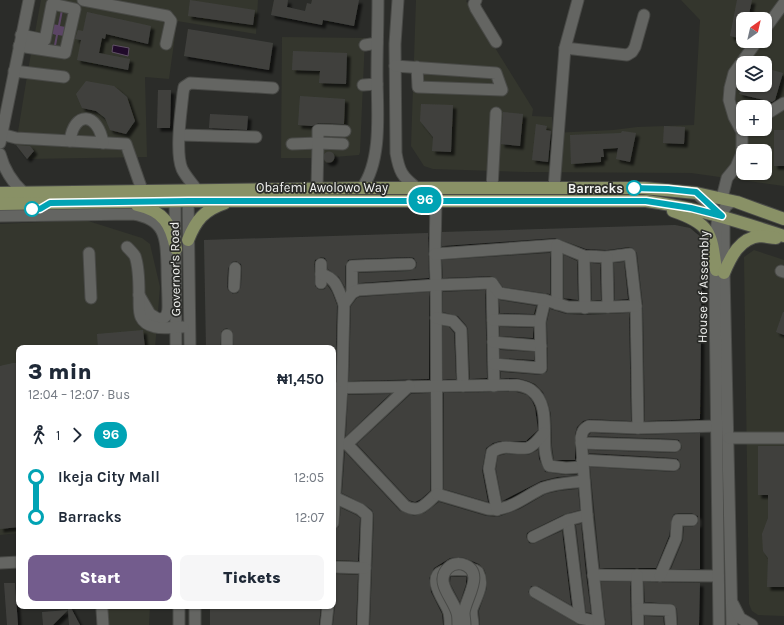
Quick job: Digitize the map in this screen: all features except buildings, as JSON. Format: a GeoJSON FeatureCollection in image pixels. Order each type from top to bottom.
{"type":"FeatureCollection","features":[{"type":"Feature","properties":{"kind":"main road","name":"Obafemi Awolowo Way"},"geometry":{"type":"LineString","coordinates":[[0,204],[126,202],[191,193],[317,188],[644,188],[696,192],[727,200],[784,219]]}},
{"type":"Feature","properties":{"kind":"main road","name":"Obafemi Awolowo Way"},"geometry":{"type":"LineString","coordinates":[[0,193],[142,190],[175,195]]}},
{"type":"Feature","properties":{"kind":"main road","name":"Obafemi Awolowo Way"},"geometry":{"type":"LineString","coordinates":[[191,193],[229,202],[436,200],[646,201],[691,208],[722,216],[784,236]]}},
{"type":"Feature","properties":{"kind":"main road"},"geometry":{"type":"LineString","coordinates":[[646,201],[689,216],[699,222],[708,231],[720,272]]}},
{"type":"Feature","properties":{"kind":"main road"},"geometry":{"type":"LineString","coordinates":[[126,202],[143,206],[161,215],[168,223],[173,233],[176,249]]}},
{"type":"Feature","properties":{"kind":"main road"},"geometry":{"type":"LineString","coordinates":[[188,240],[194,226],[202,215],[212,208],[229,202]]}},
{"type":"Feature","properties":{"kind":"main road"},"geometry":{"type":"LineString","coordinates":[[720,272],[736,250],[750,239],[761,236],[784,240]]}},
{"type":"Feature","properties":{"kind":"street"},"geometry":{"type":"LineString","coordinates":[[29,0],[14,71],[4,102],[1,138],[126,144],[142,190]]}},
{"type":"Feature","properties":{"kind":"street"},"geometry":{"type":"LineString","coordinates":[[20,40],[44,45],[65,53],[75,9],[77,4],[83,0],[167,16],[171,21],[166,44]]}},
{"type":"Feature","properties":{"kind":"street"},"geometry":{"type":"LineString","coordinates":[[362,188],[367,181],[373,164],[376,145],[378,0]]}},
{"type":"Feature","properties":{"kind":"street"},"geometry":{"type":"LineString","coordinates":[[398,0],[395,66],[395,140],[398,164],[401,174],[406,180],[417,188]]}},
{"type":"Feature","properties":{"kind":"street"},"geometry":{"type":"LineString","coordinates":[[476,0],[474,4],[476,9],[496,42]]}},
{"type":"Feature","properties":{"kind":"street"},"geometry":{"type":"LineString","coordinates":[[554,188],[565,48],[578,0]]}},
{"type":"Feature","properties":{"kind":"street"},"geometry":{"type":"LineString","coordinates":[[772,19],[784,3]]}},
{"type":"Feature","properties":{"kind":"street"},"geometry":{"type":"LineString","coordinates":[[44,45],[52,4],[75,9]]}},
{"type":"Feature","properties":{"kind":"street"},"geometry":{"type":"LineString","coordinates":[[565,48],[627,55],[632,52],[635,47],[644,16]]}},
{"type":"Feature","properties":{"kind":"street"},"geometry":{"type":"LineString","coordinates":[[365,45],[377,43]]}},
{"type":"Feature","properties":{"kind":"street"},"geometry":{"type":"LineString","coordinates":[[736,120],[729,100],[730,88],[734,73],[752,48]]}},
{"type":"Feature","properties":{"kind":"street"},"geometry":{"type":"LineString","coordinates":[[395,66],[417,67],[496,73],[502,90],[418,87],[417,67]]}},
{"type":"Feature","properties":{"kind":"street"},"geometry":{"type":"LineString","coordinates":[[14,71],[64,76]]}},
{"type":"Feature","properties":{"kind":"street"},"geometry":{"type":"LineString","coordinates":[[191,193],[181,164],[180,135],[184,87],[190,83],[273,88]]}},
{"type":"Feature","properties":{"kind":"street"},"geometry":{"type":"LineString","coordinates":[[363,85],[377,84]]}},
{"type":"Feature","properties":{"kind":"street"},"geometry":{"type":"LineString","coordinates":[[772,111],[784,103]]}},
{"type":"Feature","properties":{"kind":"street"},"geometry":{"type":"LineString","coordinates":[[492,188],[496,113]]}},
{"type":"Feature","properties":{"kind":"street"},"geometry":{"type":"LineString","coordinates":[[377,114],[394,115]]}},
{"type":"Feature","properties":{"kind":"street"},"geometry":{"type":"LineString","coordinates":[[70,141],[71,131],[74,125],[86,119],[92,120],[97,125],[101,132],[102,143]]}},
{"type":"Feature","properties":{"kind":"street"},"geometry":{"type":"LineString","coordinates":[[317,188],[318,130],[345,131]]}},
{"type":"Feature","properties":{"kind":"street"},"geometry":{"type":"LineString","coordinates":[[180,135],[256,137]]}},
{"type":"Feature","properties":{"kind":"street"},"geometry":{"type":"LineString","coordinates":[[696,192],[722,216],[727,200],[728,178],[736,167],[742,153],[744,136]]}},
{"type":"Feature","properties":{"kind":"street"},"geometry":{"type":"LineString","coordinates":[[292,144],[344,144]]}},
{"type":"Feature","properties":{"kind":"street"},"geometry":{"type":"LineString","coordinates":[[0,154],[7,174],[15,185],[23,192]]}},
{"type":"Feature","properties":{"kind":"street","name":"Governor's Road"},"geometry":{"type":"LineString","coordinates":[[190,345],[188,240],[191,193]]}},
{"type":"Feature","properties":{"kind":"street","name":"Governor's Road"},"geometry":{"type":"LineString","coordinates":[[175,195],[176,345]]}},
{"type":"Feature","properties":{"kind":"street"},"geometry":{"type":"LineString","coordinates":[[436,200],[437,494]]}},
{"type":"Feature","properties":{"kind":"street"},"geometry":{"type":"LineString","coordinates":[[0,208],[4,210],[40,209],[50,203]]}},
{"type":"Feature","properties":{"kind":"street"},"geometry":{"type":"LineString","coordinates":[[0,216],[132,214],[148,218],[159,227],[166,239],[168,313],[165,317],[158,319],[150,314],[139,295]]}},
{"type":"Feature","properties":{"kind":"street","name":"House of Assembly"},"geometry":{"type":"LineString","coordinates":[[719,625],[717,426],[720,272],[725,228],[722,216]]}},
{"type":"Feature","properties":{"kind":"street"},"geometry":{"type":"LineString","coordinates":[[435,254],[557,245],[584,256],[607,257],[630,254],[636,306],[638,428]]}},
{"type":"Feature","properties":{"kind":"street"},"geometry":{"type":"LineString","coordinates":[[557,245],[557,304]]}},
{"type":"Feature","properties":{"kind":"street"},"geometry":{"type":"LineString","coordinates":[[127,247],[134,254],[136,261],[139,313],[145,322],[157,327],[189,327]]}},
{"type":"Feature","properties":{"kind":"street"},"geometry":{"type":"LineString","coordinates":[[89,253],[91,298]]}},
{"type":"Feature","properties":{"kind":"street"},"geometry":{"type":"LineString","coordinates":[[584,256],[585,308]]}},
{"type":"Feature","properties":{"kind":"street"},"geometry":{"type":"LineString","coordinates":[[607,257],[608,308]]}},
{"type":"Feature","properties":{"kind":"street"},"geometry":{"type":"LineString","coordinates":[[352,293],[352,266],[410,264]]}},
{"type":"Feature","properties":{"kind":"street"},"geometry":{"type":"LineString","coordinates":[[234,287],[235,268]]}},
{"type":"Feature","properties":{"kind":"street","name":"House of Assembly"},"geometry":{"type":"LineString","coordinates":[[720,272],[728,438],[732,625]]}},
{"type":"Feature","properties":{"kind":"street"},"geometry":{"type":"LineString","coordinates":[[321,274],[330,276],[336,283],[344,304],[338,388],[343,444],[336,462]]}},
{"type":"Feature","properties":{"kind":"street"},"geometry":{"type":"LineString","coordinates":[[344,304],[352,293],[358,290],[492,283]]}},
{"type":"Feature","properties":{"kind":"street"},"geometry":{"type":"LineString","coordinates":[[492,283],[499,293],[546,300],[568,307],[608,308],[636,306]]}},
{"type":"Feature","properties":{"kind":"street"},"geometry":{"type":"LineString","coordinates":[[492,283],[494,386]]}},
{"type":"Feature","properties":{"kind":"street"},"geometry":{"type":"LineString","coordinates":[[494,364],[541,368],[540,321],[546,300]]}},
{"type":"Feature","properties":{"kind":"street"},"geometry":{"type":"LineString","coordinates":[[436,318],[453,321],[461,330],[463,386]]}},
{"type":"Feature","properties":{"kind":"street"},"geometry":{"type":"LineString","coordinates":[[493,320],[540,321]]}},
{"type":"Feature","properties":{"kind":"street"},"geometry":{"type":"LineString","coordinates":[[227,335],[227,345]]}},
{"type":"Feature","properties":{"kind":"street"},"geometry":{"type":"LineString","coordinates":[[494,342],[541,346]]}},
{"type":"Feature","properties":{"kind":"street"},"geometry":{"type":"LineString","coordinates":[[338,388],[494,386],[517,384],[530,389],[539,398],[544,415],[546,459],[549,466],[566,468],[583,464],[674,465]]}},
{"type":"Feature","properties":{"kind":"street"},"geometry":{"type":"LineString","coordinates":[[343,444],[409,386]]}},
{"type":"Feature","properties":{"kind":"street"},"geometry":{"type":"LineString","coordinates":[[535,592],[580,618],[599,624],[581,443],[582,432],[585,428],[589,426],[638,428],[717,426]]}},
{"type":"Feature","properties":{"kind":"street"},"geometry":{"type":"LineString","coordinates":[[497,510],[489,469],[492,452],[500,447],[528,448],[544,433]]}},
{"type":"Feature","properties":{"kind":"street"},"geometry":{"type":"LineString","coordinates":[[728,438],[784,438]]}},
{"type":"Feature","properties":{"kind":"street"},"geometry":{"type":"LineString","coordinates":[[581,443],[675,446]]}},
{"type":"Feature","properties":{"kind":"street"},"geometry":{"type":"LineString","coordinates":[[343,444],[405,506],[411,509],[419,509],[437,494]]}},
{"type":"Feature","properties":{"kind":"street"},"geometry":{"type":"LineString","coordinates":[[437,494],[488,510],[497,510],[504,509],[543,488],[584,481]]}},
{"type":"Feature","properties":{"kind":"street"},"geometry":{"type":"LineString","coordinates":[[336,498],[360,509],[367,515],[363,625]]}},
{"type":"Feature","properties":{"kind":"street"},"geometry":{"type":"LineString","coordinates":[[533,537],[568,520],[587,515]]}},
{"type":"Feature","properties":{"kind":"street"},"geometry":{"type":"LineString","coordinates":[[568,520],[580,618]]}},
{"type":"Feature","properties":{"kind":"street"},"geometry":{"type":"LineString","coordinates":[[660,576],[676,538],[678,520],[692,520]]}},
{"type":"Feature","properties":{"kind":"street"},"geometry":{"type":"LineString","coordinates":[[0,563],[16,562]]}},
{"type":"Feature","properties":{"kind":"street"},"geometry":{"type":"LineString","coordinates":[[458,625],[457,612],[442,581],[444,572],[447,568],[452,564],[458,563],[469,567],[474,576],[473,588],[464,612],[465,625]]}},
{"type":"Feature","properties":{"kind":"street"},"geometry":{"type":"LineString","coordinates":[[336,567],[365,568]]}},
{"type":"Feature","properties":{"kind":"street"},"geometry":{"type":"LineString","coordinates":[[450,625],[448,611],[437,589],[436,579],[444,571],[474,570],[478,572],[481,580],[472,611],[473,625]]}},
{"type":"Feature","properties":{"kind":"street"},"geometry":{"type":"LineString","coordinates":[[593,575],[718,576]]}},
{"type":"Feature","properties":{"kind":"street"},"geometry":{"type":"LineString","coordinates":[[637,576],[638,625]]}},
{"type":"Feature","properties":{"kind":"street"},"geometry":{"type":"LineString","coordinates":[[732,600],[740,618],[752,625]]}},
{"type":"Feature","properties":{"kind":"street"},"geometry":{"type":"LineString","coordinates":[[179,609],[179,625]]}},
{"type":"Feature","properties":{"kind":"street"},"geometry":{"type":"LineString","coordinates":[[195,609],[196,625]]}},
{"type":"Feature","properties":{"kind":"street"},"geometry":{"type":"LineString","coordinates":[[326,625],[328,609]]}},
{"type":"Feature","properties":{"kind":"street"},"geometry":{"type":"LineString","coordinates":[[638,609],[670,610],[671,625]]}},
{"type":"Feature","properties":{"kind":"street"},"geometry":{"type":"LineString","coordinates":[[102,610],[103,625]]}},
{"type":"Feature","properties":{"kind":"shaded area"},"geometry":{"type":"Polygon","coordinates":[[[41,0],[258,0],[256,34],[177,21],[169,79],[145,77],[147,157],[27,159],[16,144],[41,0]]]}},
{"type":"Feature","properties":{"kind":"shaded area"},"geometry":{"type":"Polygon","coordinates":[[[416,0],[467,0],[466,1],[533,109],[532,116],[552,117],[552,133],[613,130],[637,127],[694,125],[700,20],[681,0],[784,0],[784,186],[741,180],[772,180],[772,144],[736,144],[736,179],[691,173],[525,172],[433,169],[424,166],[411,146],[416,0]]]}},
{"type":"Feature","properties":{"kind":"shaded area"},"geometry":{"type":"Polygon","coordinates":[[[61,10],[63,10],[60,26],[66,27],[64,36],[58,35],[55,51],[53,50],[56,35],[50,33],[52,24],[58,25],[61,10]]]}},
{"type":"Feature","properties":{"kind":"shaded area"},"geometry":{"type":"Polygon","coordinates":[[[282,37],[365,38],[359,155],[334,157],[334,160],[331,163],[326,163],[323,158],[281,158],[282,37]]]}},
{"type":"Feature","properties":{"kind":"shaded area"},"geometry":{"type":"Polygon","coordinates":[[[113,45],[129,48],[128,56],[112,52],[113,45]]]}},
{"type":"Feature","properties":{"kind":"shaded area"},"geometry":{"type":"Polygon","coordinates":[[[85,220],[142,238],[150,244],[160,287],[155,345],[16,345],[16,533],[0,535],[0,224],[85,220]]]}},
{"type":"Feature","properties":{"kind":"shaded area"},"geometry":{"type":"Polygon","coordinates":[[[754,250],[784,260],[784,616],[758,615],[752,611],[749,604],[744,257],[754,250]]]}},
{"type":"Feature","properties":{"kind":"shaded area"},"geometry":{"type":"Polygon","coordinates":[[[96,609],[150,609],[149,625],[98,625],[96,609]]]}},
{"type":"Feature","properties":{"kind":"bus line","name":"96"},"geometry":{"type":"LineString","coordinates":[[32,209],[40,209],[50,203],[188,201],[646,201],[691,208],[722,216],[696,192],[634,188]]}},
{"type":"Feature","properties":{"kind":"place","name":"Barracks"},"geometry":{"type":"Point","coordinates":[634,188]}}]}
